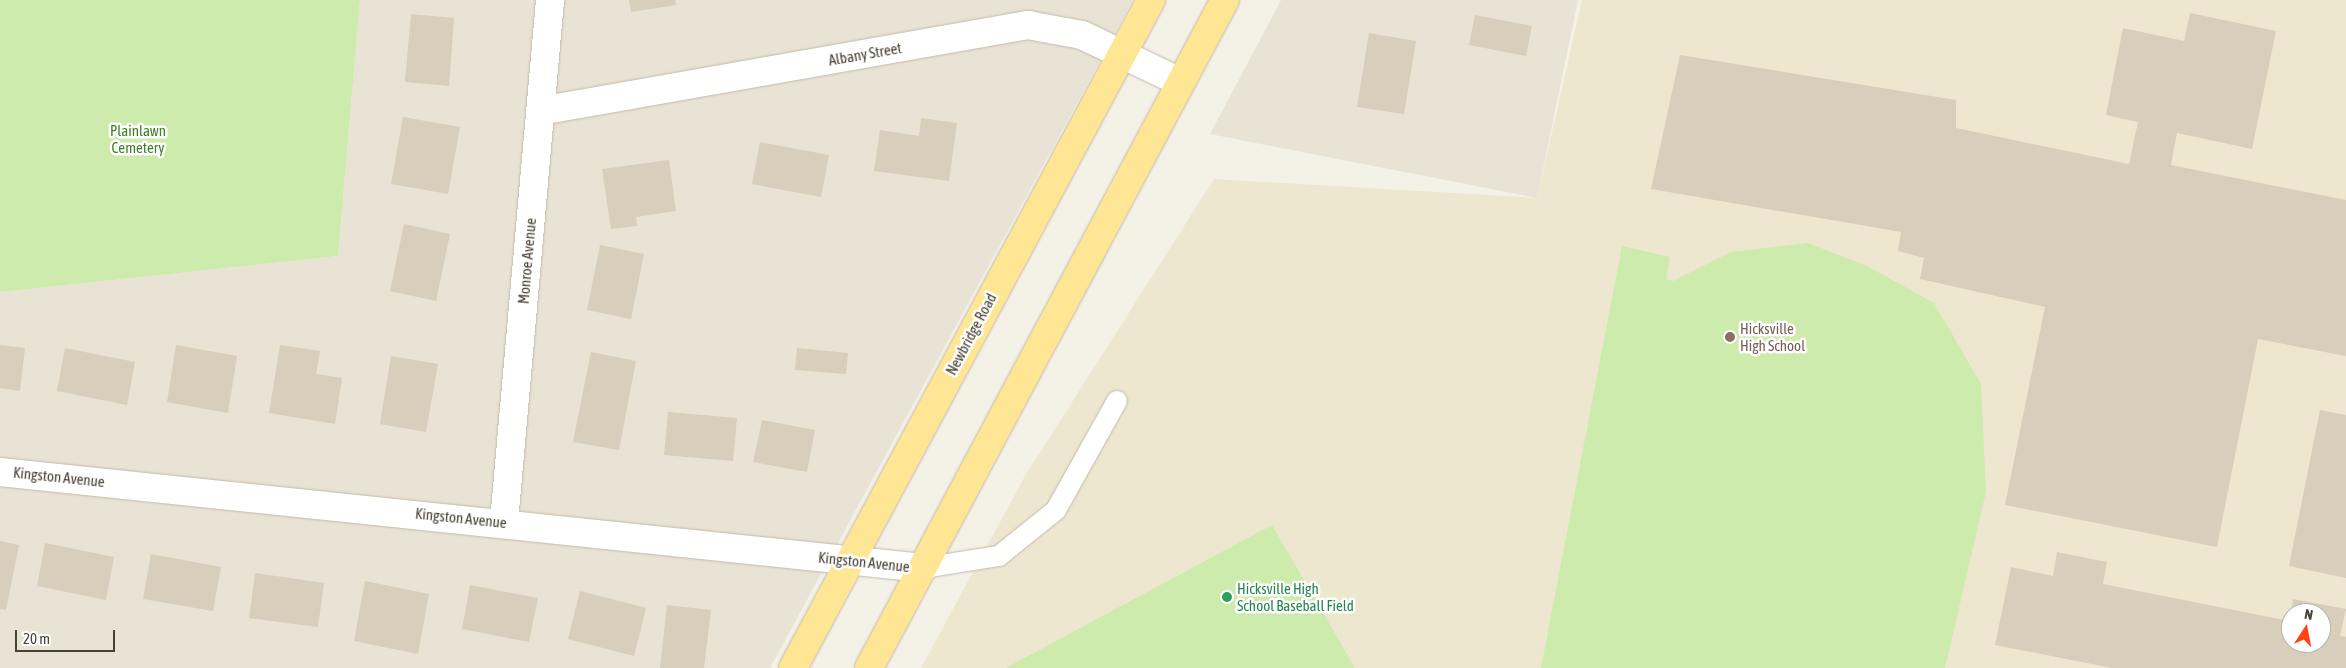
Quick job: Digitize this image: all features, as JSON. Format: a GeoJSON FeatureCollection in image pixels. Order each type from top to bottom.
{"type":"FeatureCollection","features":[{"type":"Feature","properties":{"kind":"main road","name":"Newbridge Road"},"geometry":{"type":"LineString","coordinates":[[793,668],[848,561],[1150,0]]}},
{"type":"Feature","properties":{"kind":"main road"},"geometry":{"type":"LineString","coordinates":[[869,668],[1225,0]]}},
{"type":"Feature","properties":{"kind":"street","name":"Monroe Avenue"},"geometry":{"type":"LineString","coordinates":[[504,522],[550,0]]}},
{"type":"Feature","properties":{"kind":"street","name":"Albany Street"},"geometry":{"type":"LineString","coordinates":[[540,111],[1028,25],[1082,34],[1180,82]]}},
{"type":"Feature","properties":{"kind":"street","name":"Kingston Avenue"},"geometry":{"type":"LineString","coordinates":[[0,472],[504,522],[922,568]]}},
{"type":"Feature","properties":{"kind":"lane"},"geometry":{"type":"LineString","coordinates":[[922,568],[999,556],[1056,510],[1117,401]]}},
{"type":"Feature","properties":{"kind":"shaded area"},"geometry":{"type":"Polygon","coordinates":[[[360,0],[1133,0],[770,668],[0,668],[0,292],[338,256],[360,0]]]}},
{"type":"Feature","properties":{"kind":"shaded area"},"geometry":{"type":"Polygon","coordinates":[[[1281,0],[1578,0],[1537,198],[1210,134],[1281,0]]]}},
{"type":"Feature","properties":{"kind":"shaded area","name":"Hicksville High School"},"geometry":{"type":"Polygon","coordinates":[[[1582,0],[2346,0],[2346,668],[921,668],[1025,476],[1214,179],[1537,198],[1582,0]]]}},
{"type":"Feature","properties":{"kind":"green space","name":"Plainlawn Cemetery"},"geometry":{"type":"Polygon","coordinates":[[[0,0],[360,0],[338,256],[0,292],[0,0]]]}},
{"type":"Feature","properties":{"kind":"green space"},"geometry":{"type":"Polygon","coordinates":[[[1808,243],[1867,266],[1934,303],[1981,384],[1986,492],[1945,668],[1541,668],[1622,246],[1670,257],[1666,279],[1673,281],[1731,252],[1808,243]]]}},
{"type":"Feature","properties":{"kind":"green space","name":"Hicksville High School Baseball Field"},"geometry":{"type":"Polygon","coordinates":[[[1272,525],[1355,668],[1006,668],[1272,525]]]}},
{"type":"Feature","properties":{"kind":"building"},"geometry":{"type":"Polygon","coordinates":[[[629,0],[675,0],[676,5],[631,12],[629,0]]]}},
{"type":"Feature","properties":{"kind":"building"},"geometry":{"type":"Polygon","coordinates":[[[2190,13],[2276,31],[2252,149],[2177,133],[2171,165],[2346,200],[2346,356],[2258,339],[2217,547],[2005,505],[2045,307],[1920,279],[1924,258],[1898,251],[1901,232],[1651,189],[1680,55],[1956,100],[1956,128],[2129,164],[2138,122],[2106,115],[2123,28],[2184,41],[2190,13]]]}},
{"type":"Feature","properties":{"kind":"building"},"geometry":{"type":"Polygon","coordinates":[[[411,14],[454,18],[449,86],[405,82],[411,14]]]}},
{"type":"Feature","properties":{"kind":"building"},"geometry":{"type":"Polygon","coordinates":[[[1475,15],[1532,26],[1526,56],[1469,45],[1475,15]]]}},
{"type":"Feature","properties":{"kind":"building"},"geometry":{"type":"Polygon","coordinates":[[[1369,33],[1416,41],[1404,114],[1357,107],[1369,33]]]}},
{"type":"Feature","properties":{"kind":"building"},"geometry":{"type":"Polygon","coordinates":[[[403,117],[460,127],[448,194],[391,184],[403,117]]]}},
{"type":"Feature","properties":{"kind":"building"},"geometry":{"type":"Polygon","coordinates":[[[921,118],[957,123],[949,181],[874,171],[880,130],[919,136],[921,118]]]}},
{"type":"Feature","properties":{"kind":"building"},"geometry":{"type":"Polygon","coordinates":[[[760,142],[829,155],[821,197],[752,184],[760,142]]]}},
{"type":"Feature","properties":{"kind":"building"},"geometry":{"type":"Polygon","coordinates":[[[669,160],[676,211],[636,217],[637,226],[611,229],[602,169],[669,160]]]}},
{"type":"Feature","properties":{"kind":"building"},"geometry":{"type":"Polygon","coordinates":[[[404,224],[450,234],[436,301],[390,291],[404,224]]]}},
{"type":"Feature","properties":{"kind":"building"},"geometry":{"type":"Polygon","coordinates":[[[600,245],[644,254],[631,319],[587,310],[600,245]]]}},
{"type":"Feature","properties":{"kind":"building"},"geometry":{"type":"Polygon","coordinates":[[[0,345],[25,348],[20,391],[0,388],[0,345]]]}},
{"type":"Feature","properties":{"kind":"building"},"geometry":{"type":"Polygon","coordinates":[[[176,345],[237,356],[228,413],[167,402],[176,345]]]}},
{"type":"Feature","properties":{"kind":"building"},"geometry":{"type":"Polygon","coordinates":[[[280,345],[320,351],[316,374],[342,378],[335,424],[269,413],[280,345]]]}},
{"type":"Feature","properties":{"kind":"building"},"geometry":{"type":"Polygon","coordinates":[[[65,348],[135,362],[127,405],[57,391],[65,348]]]}},
{"type":"Feature","properties":{"kind":"building"},"geometry":{"type":"Polygon","coordinates":[[[797,348],[848,353],[846,374],[795,370],[797,348]]]}},
{"type":"Feature","properties":{"kind":"building"},"geometry":{"type":"Polygon","coordinates":[[[591,352],[636,361],[619,450],[573,442],[591,352]]]}},
{"type":"Feature","properties":{"kind":"building"},"geometry":{"type":"Polygon","coordinates":[[[391,356],[438,364],[426,432],[380,424],[391,356]]]}},
{"type":"Feature","properties":{"kind":"building"},"geometry":{"type":"Polygon","coordinates":[[[2320,410],[2346,415],[2346,578],[2289,566],[2320,410]]]}},
{"type":"Feature","properties":{"kind":"building"},"geometry":{"type":"Polygon","coordinates":[[[668,412],[737,418],[733,461],[664,455],[668,412]]]}},
{"type":"Feature","properties":{"kind":"building"},"geometry":{"type":"Polygon","coordinates":[[[762,420],[815,430],[807,472],[753,462],[762,420]]]}},
{"type":"Feature","properties":{"kind":"building"},"geometry":{"type":"Polygon","coordinates":[[[0,541],[19,545],[6,610],[0,609],[0,541]]]}},
{"type":"Feature","properties":{"kind":"building"},"geometry":{"type":"Polygon","coordinates":[[[45,543],[114,557],[106,600],[37,586],[45,543]]]}},
{"type":"Feature","properties":{"kind":"building"},"geometry":{"type":"Polygon","coordinates":[[[2057,552],[2107,562],[2103,584],[2281,619],[2281,653],[2331,653],[2331,606],[2346,609],[2340,636],[2346,637],[2346,668],[2112,668],[1995,645],[2011,567],[2053,576],[2057,552]]]}},
{"type":"Feature","properties":{"kind":"building"},"geometry":{"type":"Polygon","coordinates":[[[151,554],[221,567],[213,611],[143,599],[151,554]]]}},
{"type":"Feature","properties":{"kind":"building"},"geometry":{"type":"Polygon","coordinates":[[[255,573],[324,583],[318,627],[249,618],[255,573]]]}},
{"type":"Feature","properties":{"kind":"building"},"geometry":{"type":"Polygon","coordinates":[[[365,581],[429,594],[418,654],[354,641],[365,581]]]}},
{"type":"Feature","properties":{"kind":"building"},"geometry":{"type":"Polygon","coordinates":[[[470,585],[538,598],[529,642],[462,629],[470,585]]]}},
{"type":"Feature","properties":{"kind":"building"},"geometry":{"type":"Polygon","coordinates":[[[580,591],[646,608],[634,656],[568,639],[580,591]]]}},
{"type":"Feature","properties":{"kind":"building"},"geometry":{"type":"Polygon","coordinates":[[[2293,599],[2314,603],[2292,603],[2293,599]]]}},
{"type":"Feature","properties":{"kind":"building"},"geometry":{"type":"Polygon","coordinates":[[[667,605],[711,610],[704,668],[660,668],[667,605]]]}},
{"type":"Feature","properties":{"kind":"place","name":"Hicksville High School"},"geometry":{"type":"Point","coordinates":[1730,337]}},
{"type":"Feature","properties":{"kind":"place","name":"Hicksville High School Baseball Field"},"geometry":{"type":"Point","coordinates":[1227,597]}}]}
